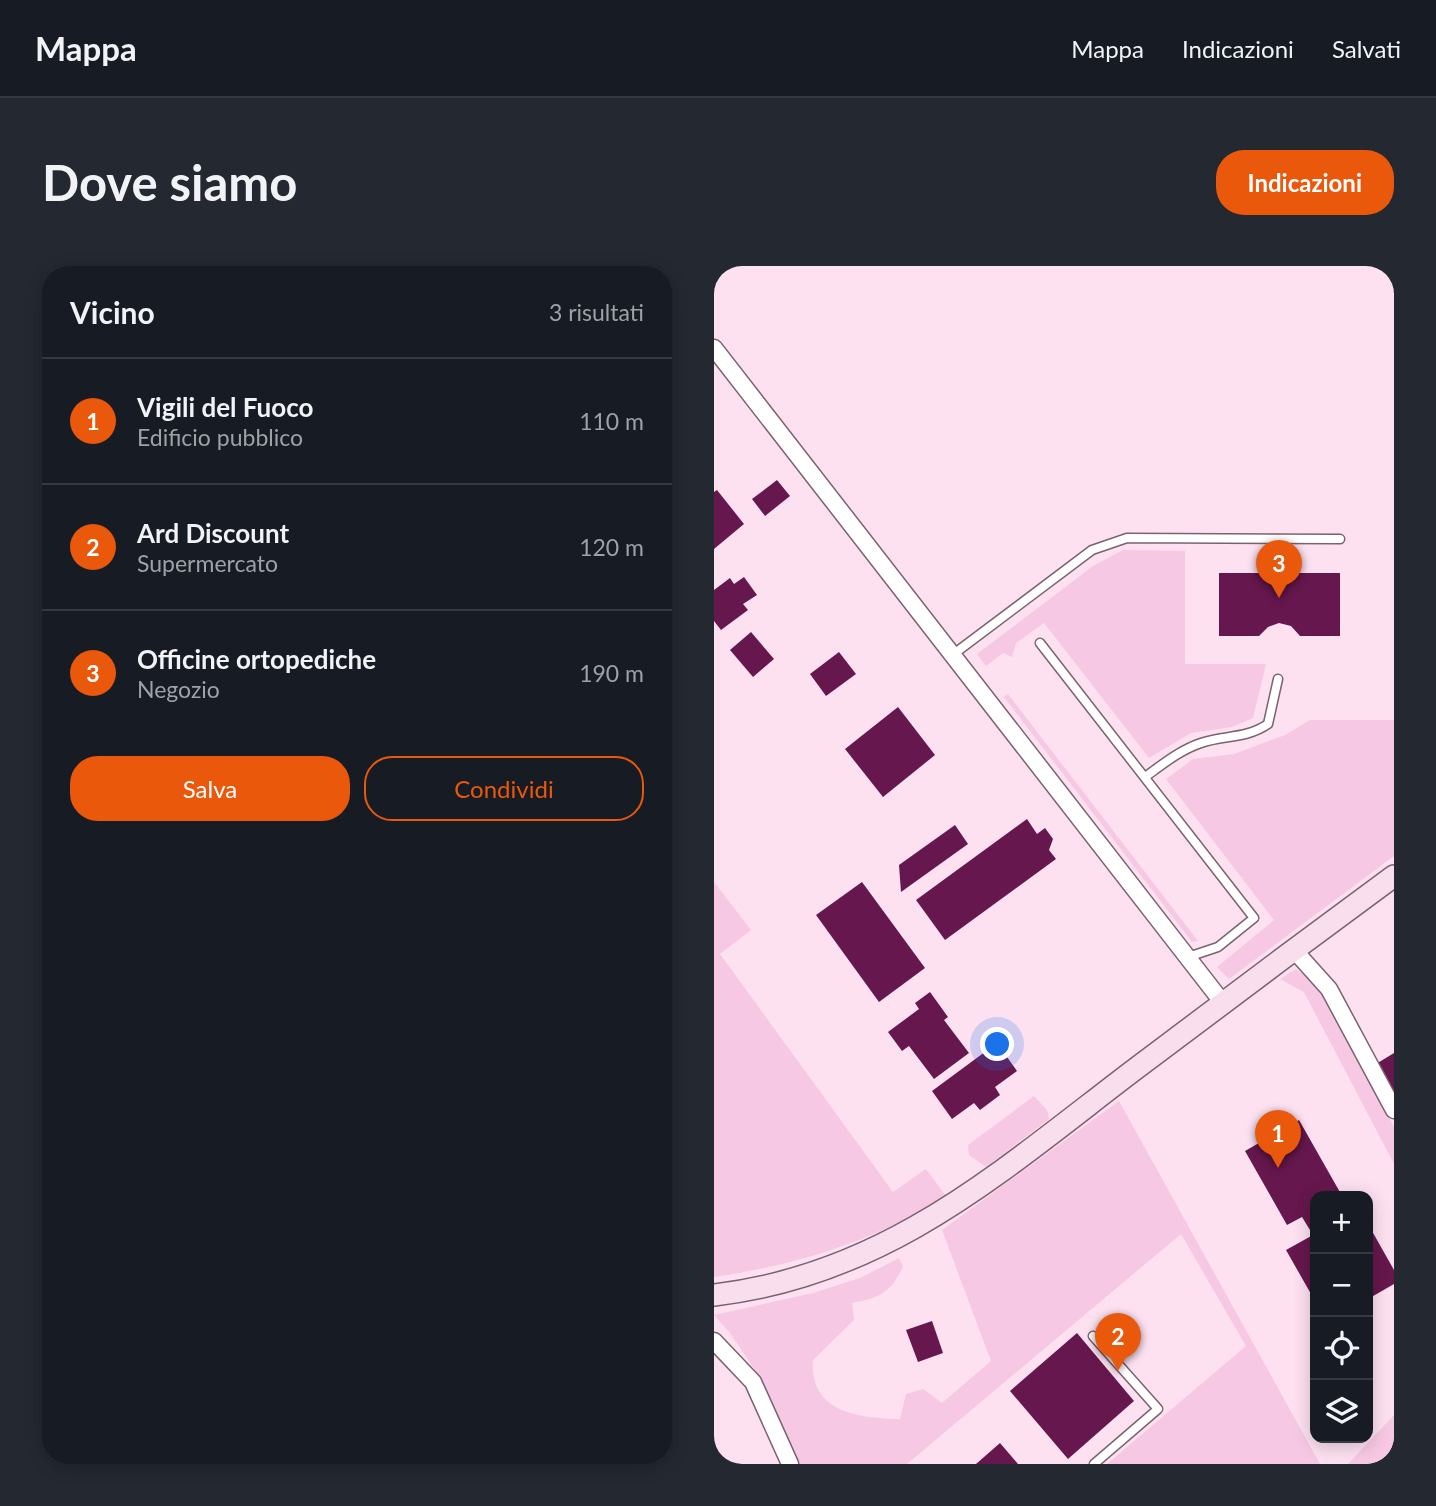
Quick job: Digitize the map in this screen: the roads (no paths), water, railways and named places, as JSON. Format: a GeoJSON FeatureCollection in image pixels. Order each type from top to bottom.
{"type":"FeatureCollection","features":[{"type":"Feature","properties":{"kind":"main road"},"geometry":{"type":"LineString","coordinates":[[714,1295],[760,1287],[838,1266],[911,1232],[986,1183],[1394,876]]}},
{"type":"Feature","properties":{"kind":"street"},"geometry":{"type":"LineString","coordinates":[[714,348],[955,653],[1223,1003]]}},
{"type":"Feature","properties":{"kind":"street"},"geometry":{"type":"LineString","coordinates":[[1294,950],[1329,989],[1394,1110]]}},
{"type":"Feature","properties":{"kind":"street"},"geometry":{"type":"LineString","coordinates":[[714,1341],[753,1382],[790,1464]]}},
{"type":"Feature","properties":{"kind":"lane"},"geometry":{"type":"LineString","coordinates":[[955,653],[1092,550],[1113,542],[1128,538],[1340,539]]}},
{"type":"Feature","properties":{"kind":"lane"},"geometry":{"type":"LineString","coordinates":[[1040,643],[1254,918],[1218,947],[1188,957]]}},
{"type":"Feature","properties":{"kind":"lane"},"geometry":{"type":"LineString","coordinates":[[1144,777],[1184,750],[1204,742],[1255,733],[1268,724],[1278,679]]}},
{"type":"Feature","properties":{"kind":"lane"},"geometry":{"type":"LineString","coordinates":[[1093,1336],[1158,1409],[1094,1464]]}},
{"type":"Feature","properties":{"kind":"place","name":"Officine ortopediche"},"geometry":{"type":"Point","coordinates":[1279,598]}},
{"type":"Feature","properties":{"kind":"place","name":"Vigili del Fuoco"},"geometry":{"type":"Point","coordinates":[1278,1168]}},
{"type":"Feature","properties":{"kind":"place","name":"Ard Discount"},"geometry":{"type":"Point","coordinates":[1118,1371]}}]}
